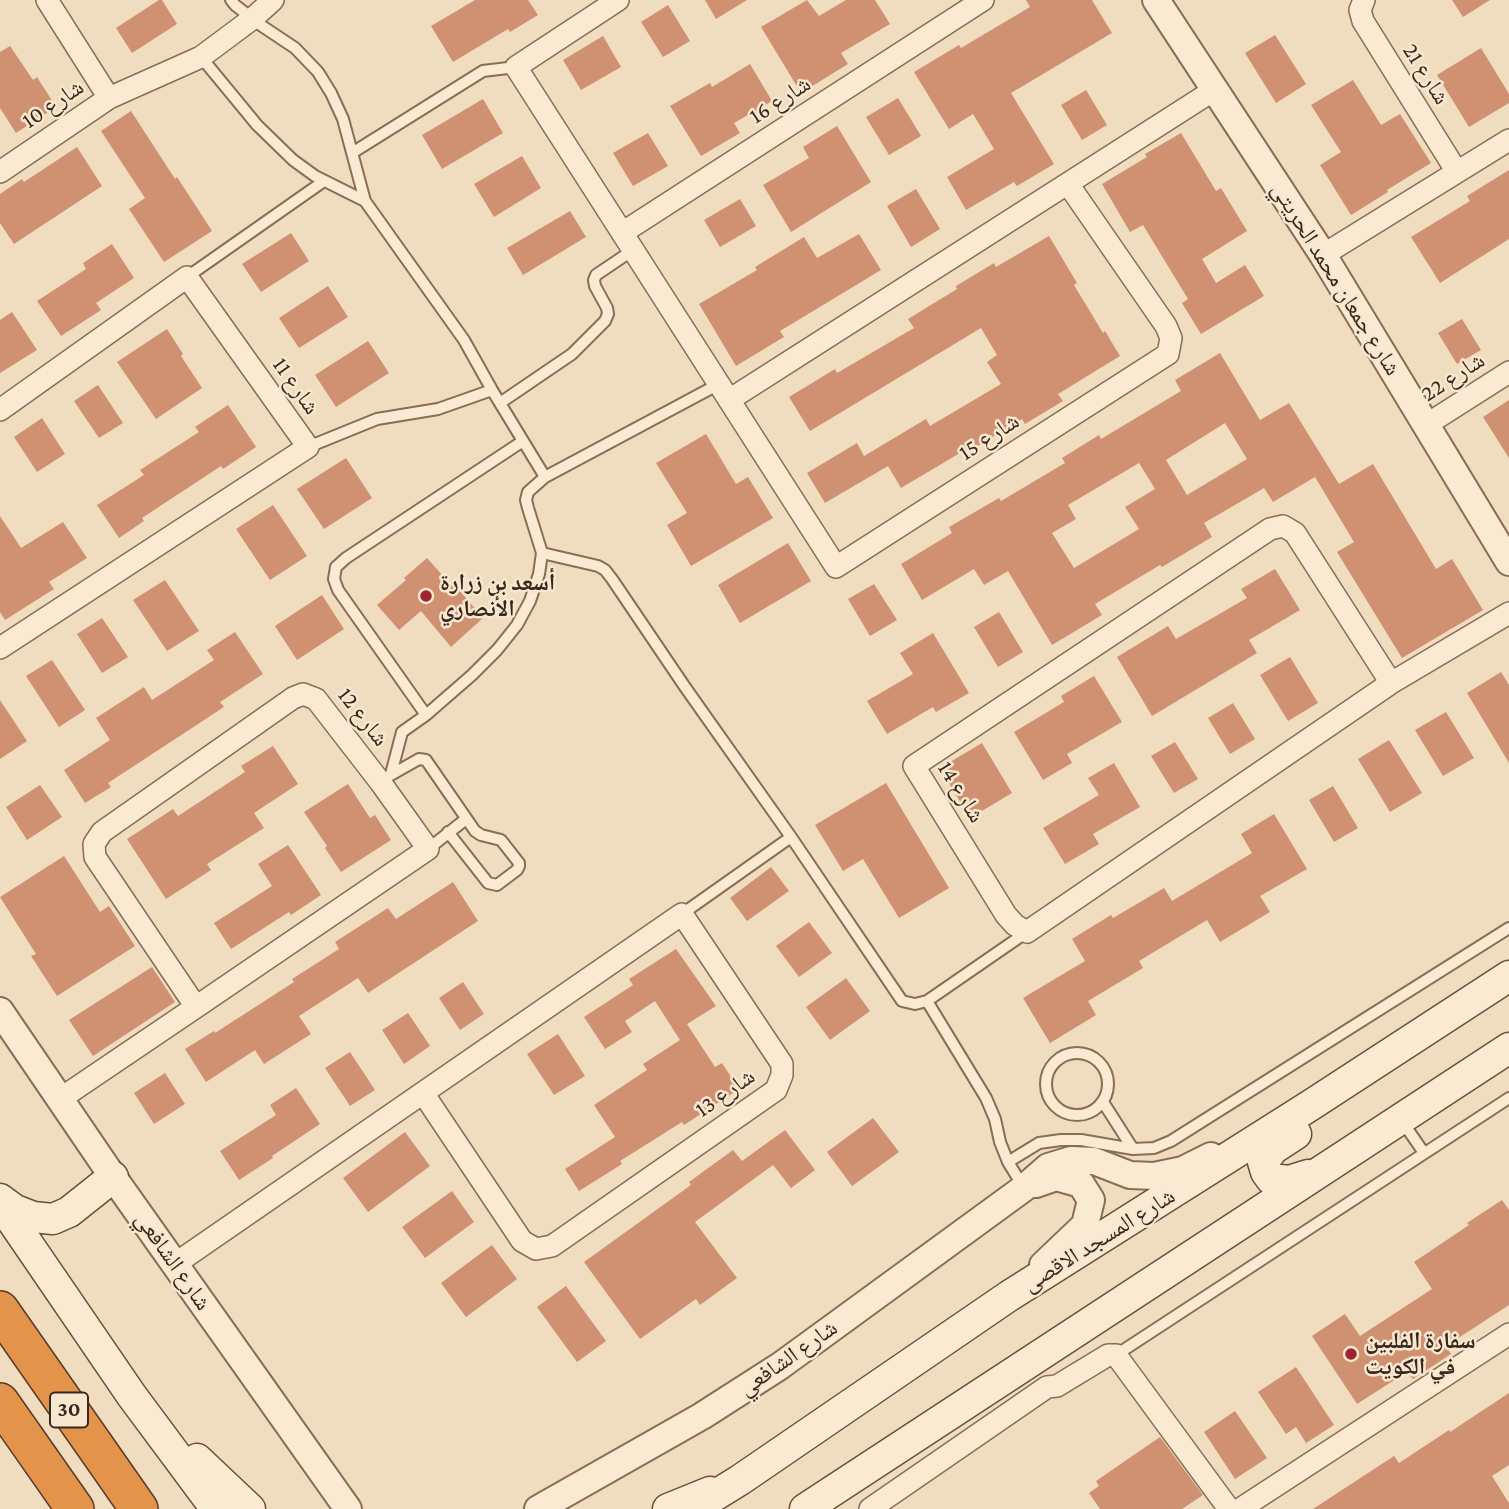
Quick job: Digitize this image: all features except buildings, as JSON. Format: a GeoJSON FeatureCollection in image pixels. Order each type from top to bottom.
{"type":"FeatureCollection","features":[{"type":"Feature","properties":{"kind":"highway","name":"30"},"geometry":{"type":"LineString","coordinates":[[0,1310],[139,1509]]}},
{"type":"Feature","properties":{"kind":"highway","name":"30"},"geometry":{"type":"LineString","coordinates":[[0,1402],[75,1509]]}},
{"type":"Feature","properties":{"kind":"main road","name":"شارع المسجد الاقصى"},"geometry":{"type":"LineString","coordinates":[[692,1509],[740,1480],[1009,1296],[1509,976]]}},
{"type":"Feature","properties":{"kind":"main road"},"geometry":{"type":"LineString","coordinates":[[1321,1170],[1289,1181],[1271,1179],[1263,1162],[1273,1149],[1402,1061],[1438,1022]]}},
{"type":"Feature","properties":{"kind":"main road"},"geometry":{"type":"LineString","coordinates":[[805,1509],[1509,1048]]}},
{"type":"Feature","properties":{"kind":"main road"},"geometry":{"type":"LineString","coordinates":[[0,1201],[33,1217],[53,1219],[68,1212],[113,1177]]}},
{"type":"Feature","properties":{"kind":"main road"},"geometry":{"type":"LineString","coordinates":[[0,1201],[132,1396],[216,1509]]}},
{"type":"Feature","properties":{"kind":"main road"},"geometry":{"type":"LineString","coordinates":[[132,1396],[250,1509]]}},
{"type":"Feature","properties":{"kind":"main road"},"geometry":{"type":"LineString","coordinates":[[668,1509],[740,1480]]}},
{"type":"Feature","properties":{"kind":"street","name":"شارع 10"},"geometry":{"type":"LineString","coordinates":[[0,172],[109,98],[47,0]]}},
{"type":"Feature","properties":{"kind":"street"},"geometry":{"type":"LineString","coordinates":[[109,98],[201,57],[273,0]]}},
{"type":"Feature","properties":{"kind":"street"},"geometry":{"type":"LineString","coordinates":[[618,0],[516,67],[627,242]]}},
{"type":"Feature","properties":{"kind":"street","name":"شارع جمعان محمد الحريتي"},"geometry":{"type":"LineString","coordinates":[[1156,0],[1323,255],[1509,562]]}},
{"type":"Feature","properties":{"kind":"street","name":"شارع 21"},"geometry":{"type":"LineString","coordinates":[[1364,0],[1360,10],[1363,21],[1457,172]]}},
{"type":"Feature","properties":{"kind":"street","name":"شارع 16"},"geometry":{"type":"LineString","coordinates":[[627,242],[969,4]]}},
{"type":"Feature","properties":{"kind":"street"},"geometry":{"type":"LineString","coordinates":[[724,392],[1068,184],[1214,90]]}},
{"type":"Feature","properties":{"kind":"street"},"geometry":{"type":"LineString","coordinates":[[1323,255],[1509,139]]}},
{"type":"Feature","properties":{"kind":"street","name":"شارع 15"},"geometry":{"type":"LineString","coordinates":[[627,242],[836,567],[1167,354],[1171,338],[1166,326],[1068,184]]}},
{"type":"Feature","properties":{"kind":"street"},"geometry":{"type":"LineString","coordinates":[[0,410],[187,278]]}},
{"type":"Feature","properties":{"kind":"street","name":"شارع 11"},"geometry":{"type":"LineString","coordinates":[[0,648],[308,447],[187,278]]}},
{"type":"Feature","properties":{"kind":"street","name":"شارع 22"},"geometry":{"type":"LineString","coordinates":[[1426,425],[1509,372]]}},
{"type":"Feature","properties":{"kind":"street","name":"شارع 14"},"geometry":{"type":"LineString","coordinates":[[1027,932],[1015,925],[1006,915],[914,766],[1270,529],[1283,526],[1295,533],[1391,683]]}},
{"type":"Feature","properties":{"kind":"street"},"geometry":{"type":"LineString","coordinates":[[1027,932],[1391,683],[1509,613]]}},
{"type":"Feature","properties":{"kind":"street","name":"شارع 12"},"geometry":{"type":"LineString","coordinates":[[196,1006],[95,857],[94,844],[102,832],[293,698],[303,694],[316,698],[386,778],[428,849]]}},
{"type":"Feature","properties":{"kind":"street"},"geometry":{"type":"LineString","coordinates":[[60,1099],[428,849]]}},
{"type":"Feature","properties":{"kind":"street"},"geometry":{"type":"LineString","coordinates":[[175,1264],[682,914]]}},
{"type":"Feature","properties":{"kind":"street","name":"شارع 13"},"geometry":{"type":"LineString","coordinates":[[423,1093],[522,1241],[536,1248],[552,1247],[776,1090],[779,1083],[782,1064],[682,914]]}},
{"type":"Feature","properties":{"kind":"street","name":"شارع الشافعي"},"geometry":{"type":"LineString","coordinates":[[0,1011],[113,1177],[348,1509]]}},
{"type":"Feature","properties":{"kind":"street","name":"شارع الشافعي"},"geometry":{"type":"LineString","coordinates":[[538,1509],[702,1416],[780,1366],[1024,1188],[1048,1167],[1070,1160],[1094,1161],[1130,1175],[1154,1176],[1183,1170],[1311,1105]]}},
{"type":"Feature","properties":{"kind":"street","name":"شارع الشافعي"},"geometry":{"type":"LineString","coordinates":[[1009,1296],[1085,1225],[1091,1200],[1081,1184],[1056,1177],[1024,1188]]}},
{"type":"Feature","properties":{"kind":"street"},"geometry":{"type":"LineString","coordinates":[[1240,1509],[1509,1334]]}},
{"type":"Feature","properties":{"kind":"street"},"geometry":{"type":"LineString","coordinates":[[870,1509],[1047,1387],[1057,1385],[1108,1355],[1116,1355],[1229,1509]]}},
{"type":"Feature","properties":{"kind":"street"},"geometry":{"type":"LineString","coordinates":[[1023,1367],[1047,1387]]}},
{"type":"Feature","properties":{"kind":"street"},"geometry":{"type":"LineString","coordinates":[[820,1509],[844,1484]]}},
{"type":"Feature","properties":{"kind":"lane"},"geometry":{"type":"LineString","coordinates":[[231,0],[252,19],[295,48],[318,72],[338,106],[365,201],[464,340],[545,477]]}},
{"type":"Feature","properties":{"kind":"lane"},"geometry":{"type":"LineString","coordinates":[[201,57],[257,125],[293,160],[324,181],[365,201]]}},
{"type":"Feature","properties":{"kind":"lane"},"geometry":{"type":"LineString","coordinates":[[352,153],[483,71],[516,67]]}},
{"type":"Feature","properties":{"kind":"lane"},"geometry":{"type":"LineString","coordinates":[[187,278],[324,181]]}},
{"type":"Feature","properties":{"kind":"lane"},"geometry":{"type":"LineString","coordinates":[[500,403],[572,354],[605,321],[607,308],[594,281],[596,275],[627,242]]}},
{"type":"Feature","properties":{"kind":"lane"},"geometry":{"type":"LineString","coordinates":[[308,447],[377,419],[438,410],[492,390]]}},
{"type":"Feature","properties":{"kind":"lane"},"geometry":{"type":"LineString","coordinates":[[386,778],[400,734],[426,715],[497,650],[517,625],[530,601],[539,574],[542,553],[526,500],[528,492],[545,477],[724,392]]}},
{"type":"Feature","properties":{"kind":"lane"},"geometry":{"type":"LineString","coordinates":[[426,715],[338,590],[334,579],[336,566],[523,441]]}},
{"type":"Feature","properties":{"kind":"lane"},"geometry":{"type":"LineString","coordinates":[[542,553],[591,563],[604,569],[791,837],[902,1002],[927,1002],[1027,932]]}},
{"type":"Feature","properties":{"kind":"lane"},"geometry":{"type":"LineString","coordinates":[[386,778],[419,759],[426,760],[477,833],[501,840],[519,863],[517,870],[497,885],[488,883],[448,832]]}},
{"type":"Feature","properties":{"kind":"lane"},"geometry":{"type":"LineString","coordinates":[[428,849],[466,819]]}},
{"type":"Feature","properties":{"kind":"lane"},"geometry":{"type":"LineString","coordinates":[[682,914],[791,837]]}},
{"type":"Feature","properties":{"kind":"lane"},"geometry":{"type":"LineString","coordinates":[[1008,1161],[1039,1143],[1061,1140],[1081,1140],[1133,1149],[1154,1148],[1171,1140],[1509,928]]}},
{"type":"Feature","properties":{"kind":"lane"},"geometry":{"type":"LineString","coordinates":[[927,1002],[986,1098],[1008,1161],[1024,1188]]}},
{"type":"Feature","properties":{"kind":"lane"},"geometry":{"type":"LineString","coordinates":[[1070,1053],[1088,1054],[1097,1059],[1107,1074],[1109,1084],[1103,1102],[1097,1109],[1079,1115],[1061,1111],[1048,1098],[1045,1089],[1048,1070],[1061,1056],[1070,1053]]}},
{"type":"Feature","properties":{"kind":"lane"},"geometry":{"type":"LineString","coordinates":[[1116,1355],[1509,1098]]}},
{"type":"Feature","properties":{"kind":"lane"},"geometry":{"type":"LineString","coordinates":[[1103,1102],[1133,1149]]}},
{"type":"Feature","properties":{"kind":"lane"},"geometry":{"type":"LineString","coordinates":[[1400,1119],[1424,1153]]}},
{"type":"Feature","properties":{"kind":"place","name":"أسعد بن زرارة الأنصاري"},"geometry":{"type":"Point","coordinates":[426,596]}},
{"type":"Feature","properties":{"kind":"place","name":"سفارة الفلبين في الكويت"},"geometry":{"type":"Point","coordinates":[1351,1354]}}]}
